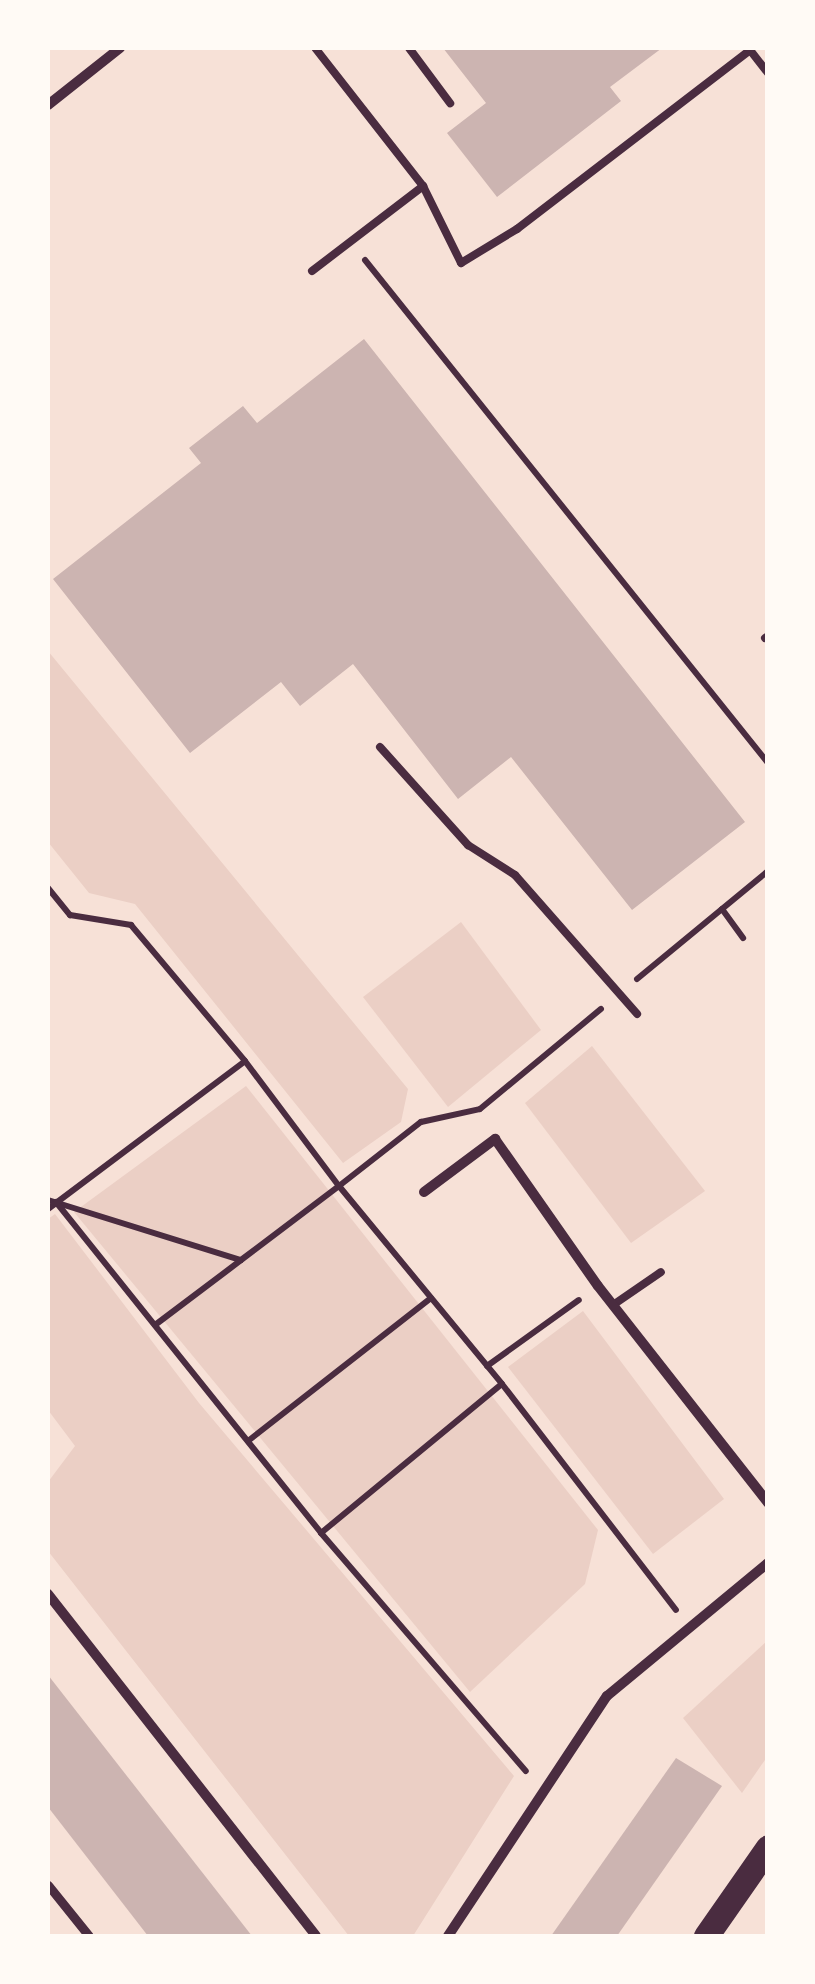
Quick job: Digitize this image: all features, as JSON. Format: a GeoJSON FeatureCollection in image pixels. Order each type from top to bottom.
{"type":"FeatureCollection","features":[{"type":"Feature","properties":{"kind":"main road"},"geometry":{"type":"LineString","coordinates":[[706,1936],[765,1854]]}},
{"type":"Feature","properties":{"kind":"street"},"geometry":{"type":"LineString","coordinates":[[48,105],[120,48]]}},
{"type":"Feature","properties":{"kind":"street"},"geometry":{"type":"LineString","coordinates":[[424,1192],[495,1140],[598,1286],[768,1503]]}},
{"type":"Feature","properties":{"kind":"street"},"geometry":{"type":"LineString","coordinates":[[448,1936],[607,1696],[768,1564]]}},
{"type":"Feature","properties":{"kind":"street"},"geometry":{"type":"LineString","coordinates":[[48,1594],[316,1936]]}},
{"type":"Feature","properties":{"kind":"street"},"geometry":{"type":"LineString","coordinates":[[48,1884],[89,1936]]}},
{"type":"Feature","properties":{"kind":"lane"},"geometry":{"type":"LineString","coordinates":[[315,48],[423,186],[461,262],[518,228],[750,50],[768,73]]}},
{"type":"Feature","properties":{"kind":"lane"},"geometry":{"type":"LineString","coordinates":[[409,48],[450,104]]}},
{"type":"Feature","properties":{"kind":"lane"},"geometry":{"type":"LineString","coordinates":[[312,271],[423,186]]}},
{"type":"Feature","properties":{"kind":"lane"},"geometry":{"type":"LineString","coordinates":[[380,747],[468,845],[514,875],[636,1014]]}},
{"type":"Feature","properties":{"kind":"lane"},"geometry":{"type":"LineString","coordinates":[[613,1305],[662,1272]]}},
{"type":"Feature","properties":{"kind":"path"},"geometry":{"type":"LineString","coordinates":[[351,243],[768,763]]}},
{"type":"Feature","properties":{"kind":"path"},"geometry":{"type":"LineString","coordinates":[[48,888],[70,915],[130,925],[245,1061],[339,1186],[502,1384],[690,1628]]}},
{"type":"Feature","properties":{"kind":"path"},"geometry":{"type":"LineString","coordinates":[[722,909],[743,938]]}},
{"type":"Feature","properties":{"kind":"path"},"geometry":{"type":"LineString","coordinates":[[48,1209],[245,1061]]}},
{"type":"Feature","properties":{"kind":"path"},"geometry":{"type":"LineString","coordinates":[[154,1325],[422,1122],[480,1109]]}},
{"type":"Feature","properties":{"kind":"path"},"geometry":{"type":"LineString","coordinates":[[48,1200],[241,1260]]}},
{"type":"Feature","properties":{"kind":"path"},"geometry":{"type":"LineString","coordinates":[[56,1202],[321,1533],[544,1792]]}},
{"type":"Feature","properties":{"kind":"path"},"geometry":{"type":"LineString","coordinates":[[487,1366],[598,1286]]}},
{"type":"Feature","properties":{"kind":"path"},"geometry":{"type":"LineString","coordinates":[[248,1442],[431,1298]]}},
{"type":"Feature","properties":{"kind":"path"},"geometry":{"type":"LineString","coordinates":[[321,1533],[502,1384]]}},
{"type":"Feature","properties":{"kind":"shaded area"},"geometry":{"type":"Polygon","coordinates":[[[48,651],[408,1089],[401,1122],[343,1163],[135,904],[89,893],[48,842],[48,651]]]}},
{"type":"Feature","properties":{"kind":"shaded area"},"geometry":{"type":"Polygon","coordinates":[[[461,922],[541,1030],[448,1107],[363,997],[461,922]]]}},
{"type":"Feature","properties":{"kind":"shaded area"},"geometry":{"type":"Polygon","coordinates":[[[592,1046],[705,1191],[631,1243],[525,1103],[592,1046]]]}},
{"type":"Feature","properties":{"kind":"shaded area"},"geometry":{"type":"Polygon","coordinates":[[[246,1086],[598,1530],[585,1584],[470,1692],[74,1212],[246,1086]]]}},
{"type":"Feature","properties":{"kind":"shaded area"},"geometry":{"type":"Polygon","coordinates":[[[55,1214],[199,1403],[514,1776],[413,1936],[349,1936],[48,1551],[48,1482],[75,1446],[48,1410],[48,1219],[55,1214]]]}},
{"type":"Feature","properties":{"kind":"shaded area"},"geometry":{"type":"Polygon","coordinates":[[[583,1311],[724,1499],[653,1554],[508,1367],[583,1311]]]}},
{"type":"Feature","properties":{"kind":"shaded area"},"geometry":{"type":"Polygon","coordinates":[[[767,1641],[767,1757],[742,1793],[683,1718],[767,1641]]]}},
{"type":"Feature","properties":{"kind":"building"},"geometry":{"type":"Polygon","coordinates":[[[443,48],[662,48],[610,87],[621,101],[497,197],[447,133],[486,103],[443,48]]]}},
{"type":"Feature","properties":{"kind":"building"},"geometry":{"type":"Polygon","coordinates":[[[364,339],[745,822],[632,910],[511,757],[458,799],[353,664],[300,706],[281,682],[190,753],[53,579],[201,463],[189,448],[243,406],[257,423],[364,339]]]}},
{"type":"Feature","properties":{"kind":"building"},"geometry":{"type":"Polygon","coordinates":[[[48,1675],[252,1936],[148,1936],[48,1807],[48,1675]]]}},
{"type":"Feature","properties":{"kind":"building"},"geometry":{"type":"Polygon","coordinates":[[[676,1758],[722,1786],[617,1936],[551,1936],[676,1758]]]}}]}
